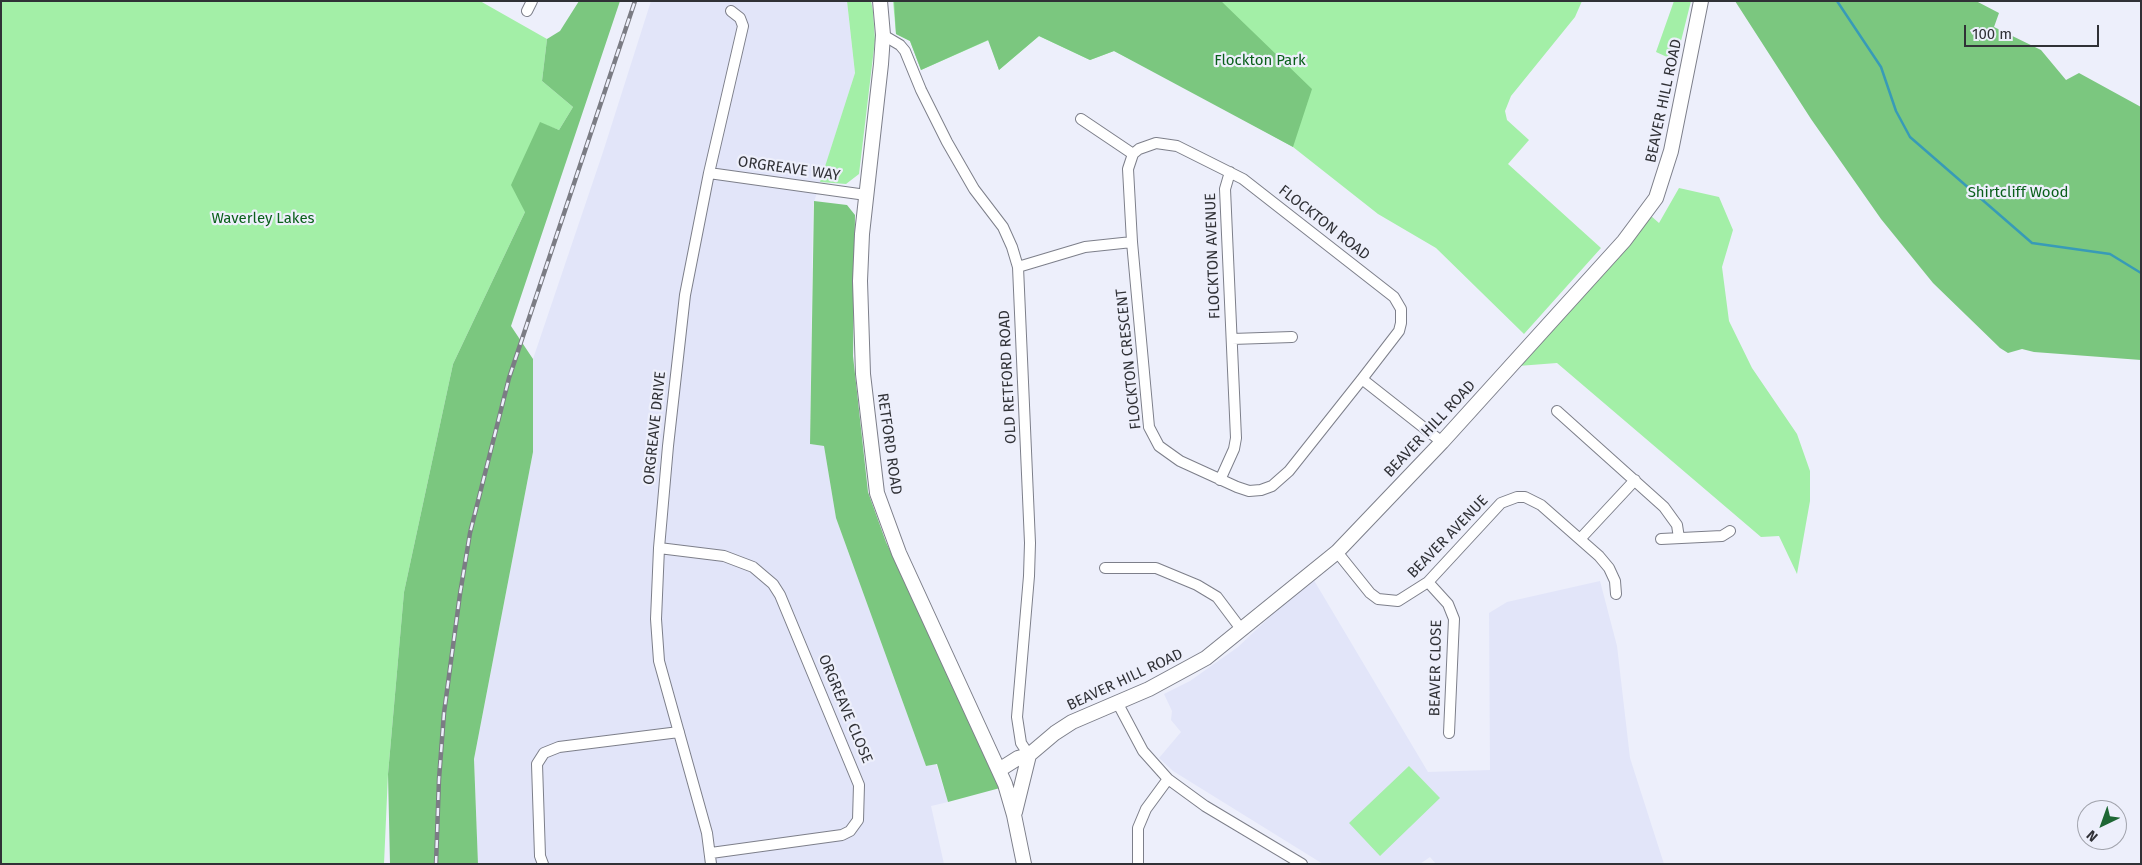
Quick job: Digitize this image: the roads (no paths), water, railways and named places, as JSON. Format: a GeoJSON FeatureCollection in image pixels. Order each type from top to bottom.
{"type":"FeatureCollection","features":[{"type":"Feature","properties":{"kind":"main road","name":"RETFORD ROAD"},"geometry":{"type":"LineString","coordinates":[[880,1],[883,35],[866,195],[860,281],[863,374],[877,493],[899,553],[1005,784],[1014,815],[1024,864]]}},
{"type":"Feature","properties":{"kind":"main road","name":"BEAVER HILL ROAD"},"geometry":{"type":"LineString","coordinates":[[1005,784],[1055,733],[1072,722],[1189,669],[1337,552],[1442,442],[1624,241],[1656,198],[1674,142],[1701,1]]}},
{"type":"Feature","properties":{"kind":"main road","name":"BEAVER HILL ROAD"},"geometry":{"type":"LineString","coordinates":[[999,770],[1018,758],[1027,760]]}},
{"type":"Feature","properties":{"kind":"main road"},"geometry":{"type":"LineString","coordinates":[[1014,815],[1027,760]]}},
{"type":"Feature","properties":{"kind":"street","name":"ORGREAVE DRIVE"},"geometry":{"type":"LineString","coordinates":[[709,861],[679,732],[658,653],[656,619],[659,548],[680,330],[709,173],[743,26],[740,18],[731,11]]}},
{"type":"Feature","properties":{"kind":"street","name":"OLD RETFORD ROAD"},"geometry":{"type":"LineString","coordinates":[[883,35],[900,45],[905,52],[925,99],[947,142],[974,189],[1003,227],[1018,267],[1030,544],[1017,717],[1021,743],[1027,760]]}},
{"type":"Feature","properties":{"kind":"street"},"geometry":{"type":"LineString","coordinates":[[1018,267],[1085,247],[1132,242],[1128,169],[1133,154],[1081,119]]}},
{"type":"Feature","properties":{"kind":"street","name":"FLOCKTON ROAD"},"geometry":{"type":"LineString","coordinates":[[1133,154],[1147,145],[1167,143],[1230,172],[1280,208],[1394,297],[1402,316],[1399,331],[1362,380]]}},
{"type":"Feature","properties":{"kind":"street","name":"FLOCKTON AVENUE"},"geometry":{"type":"LineString","coordinates":[[1220,480],[1234,448],[1236,438],[1225,189],[1230,172]]}},
{"type":"Feature","properties":{"kind":"street","name":"ORGREAVE WAY"},"geometry":{"type":"LineString","coordinates":[[709,173],[866,195]]}},
{"type":"Feature","properties":{"kind":"street","name":"FLOCKTON CRESCENT"},"geometry":{"type":"LineString","coordinates":[[1132,242],[1147,417],[1152,437],[1168,454],[1220,480],[1249,491],[1272,486],[1289,471],[1362,380]]}},
{"type":"Feature","properties":{"kind":"street","name":"FLOCKTON AVENUE"},"geometry":{"type":"LineString","coordinates":[[1232,339],[1292,336]]}},
{"type":"Feature","properties":{"kind":"street"},"geometry":{"type":"LineString","coordinates":[[1362,380],[1442,442]]}},
{"type":"Feature","properties":{"kind":"street"},"geometry":{"type":"LineString","coordinates":[[1557,411],[1635,480],[1672,516],[1677,525],[1679,538]]}},
{"type":"Feature","properties":{"kind":"street"},"geometry":{"type":"LineString","coordinates":[[1581,538],[1635,480]]}},
{"type":"Feature","properties":{"kind":"street","name":"BEAVER AVENUE"},"geometry":{"type":"LineString","coordinates":[[1337,552],[1363,585],[1378,599],[1398,601],[1428,582],[1501,503],[1516,497],[1533,500],[1581,538],[1609,568],[1615,581],[1616,594]]}},
{"type":"Feature","properties":{"kind":"street"},"geometry":{"type":"LineString","coordinates":[[1661,539],[1722,536],[1730,531]]}},
{"type":"Feature","properties":{"kind":"street","name":"ORGREAVE CLOSE"},"geometry":{"type":"LineString","coordinates":[[659,548],[724,556],[753,567],[772,584],[780,595],[859,785],[858,820],[850,831],[842,835],[709,861]]}},
{"type":"Feature","properties":{"kind":"street"},"geometry":{"type":"LineString","coordinates":[[1105,568],[1156,568],[1197,585],[1217,597],[1241,629]]}},
{"type":"Feature","properties":{"kind":"street","name":"BEAVER CLOSE"},"geometry":{"type":"LineString","coordinates":[[1428,582],[1448,604],[1454,619],[1449,733]]}},
{"type":"Feature","properties":{"kind":"street"},"geometry":{"type":"LineString","coordinates":[[1117,702],[1144,751],[1168,780],[1290,860],[1302,864]]}},
{"type":"Feature","properties":{"kind":"street"},"geometry":{"type":"LineString","coordinates":[[543,864],[540,856],[537,764],[544,754],[559,747],[679,732]]}},
{"type":"Feature","properties":{"kind":"street"},"geometry":{"type":"LineString","coordinates":[[1138,864],[1138,828],[1146,809],[1168,780]]}},
{"type":"Feature","properties":{"kind":"waterway"},"geometry":{"type":"LineString","coordinates":[[1837,1],[1881,67],[1896,111],[1910,137],[2032,243],[2110,254],[2141,273]]}},
{"type":"Feature","properties":{"kind":"railway"},"geometry":{"type":"LineString","coordinates":[[436,864],[439,779],[444,713],[470,533],[509,378],[635,1]]}},
{"type":"Feature","properties":{"kind":"park label","name":"Flockton Park"},"geometry":{"type":"Point","coordinates":[1260,61]}},
{"type":"Feature","properties":{"kind":"park label","name":"Shirtcliff Wood"},"geometry":{"type":"Point","coordinates":[2018,193]}},
{"type":"Feature","properties":{"kind":"park label","name":"Waverley Lakes"},"geometry":{"type":"Point","coordinates":[263,219]}}]}
